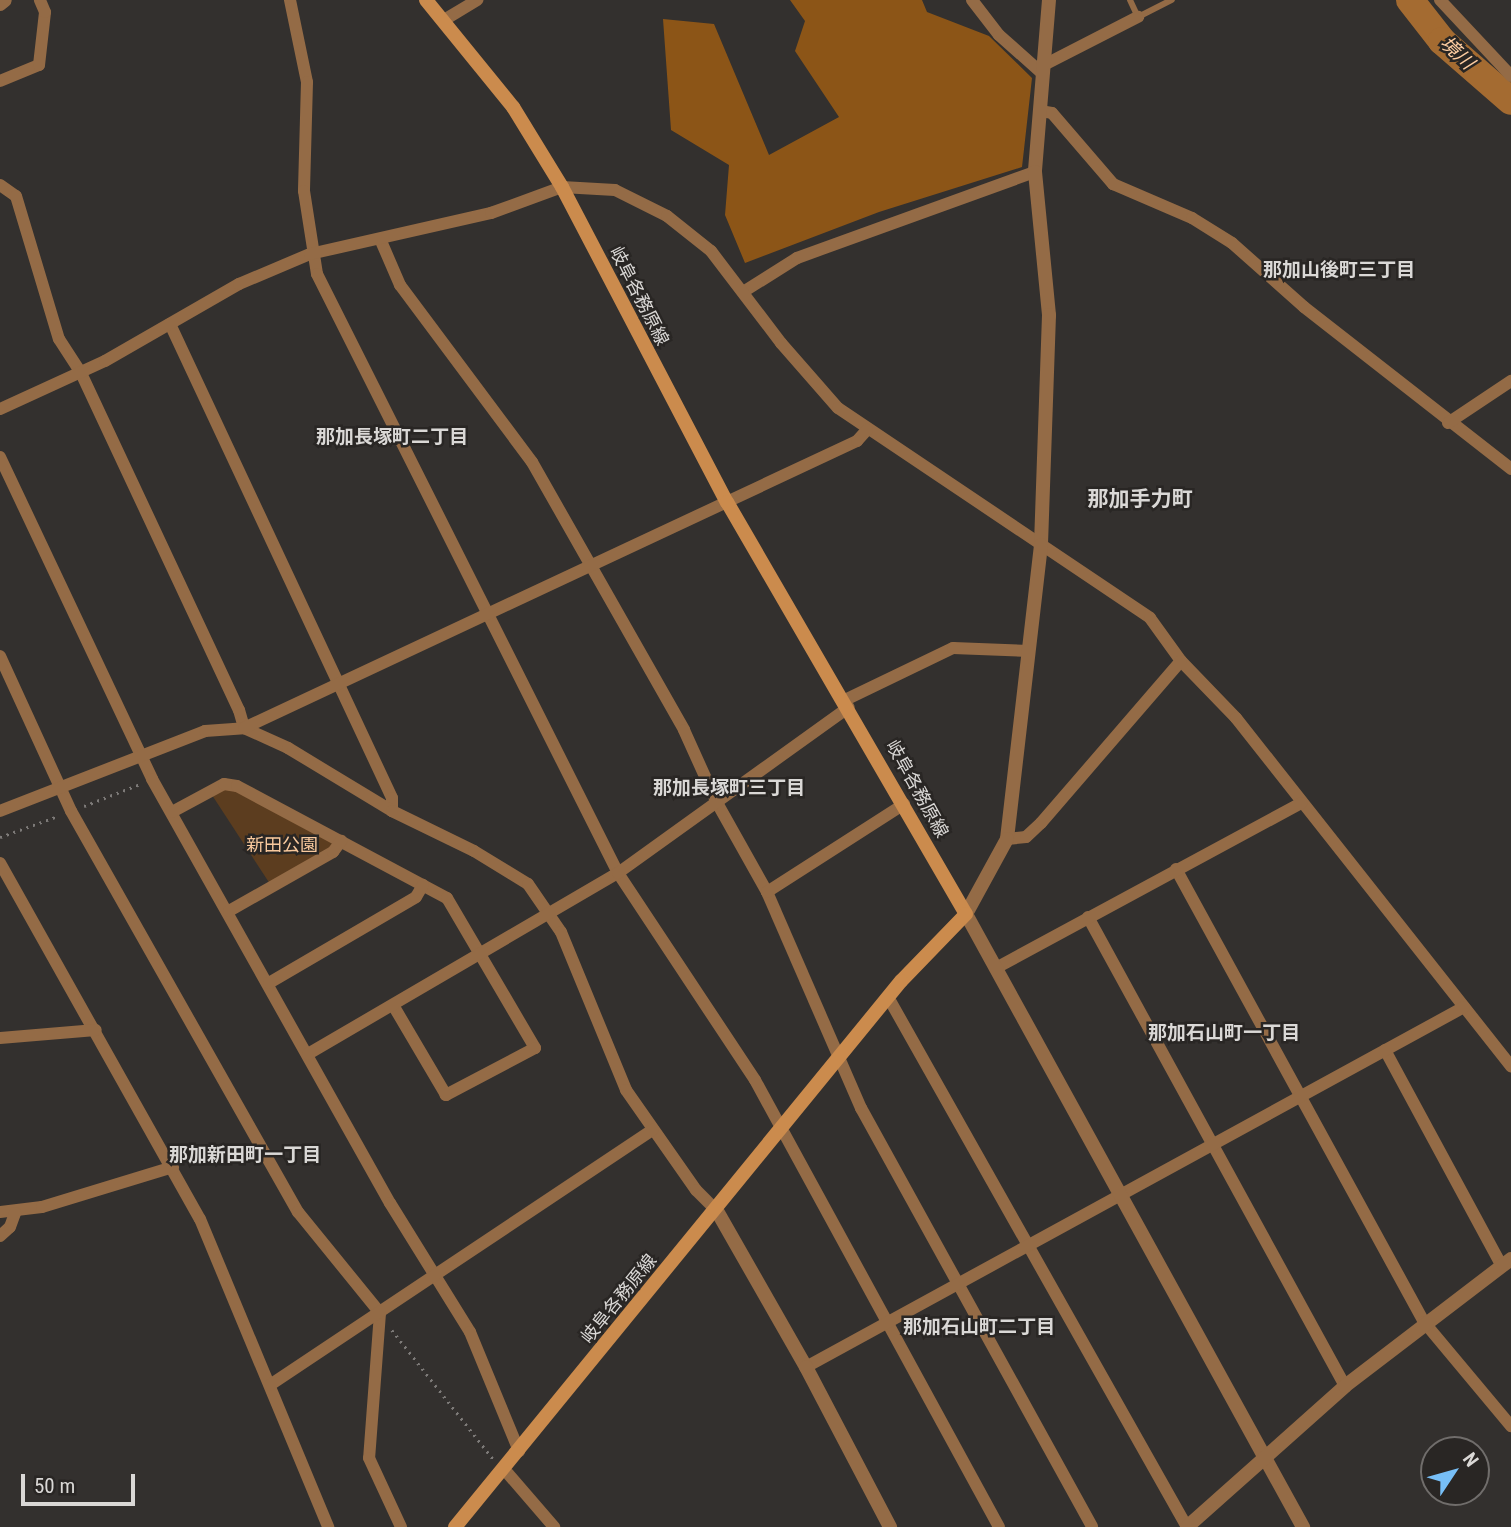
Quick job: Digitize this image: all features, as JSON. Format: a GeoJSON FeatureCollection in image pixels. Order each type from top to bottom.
{"type":"FeatureCollection","features":[{"type":"Feature","properties":{"kind":"main road","name":"岐阜各務原線"},"geometry":{"type":"LineString","coordinates":[[426,0],[513,107],[562,187],[727,502],[847,703],[966,914],[936,940],[888,997],[717,1211],[455,1527]]}},
{"type":"Feature","properties":{"kind":"street"},"geometry":{"type":"LineString","coordinates":[[0,4],[5,0]]}},
{"type":"Feature","properties":{"kind":"street"},"geometry":{"type":"LineString","coordinates":[[0,81],[39,65],[45,12],[40,0]]}},
{"type":"Feature","properties":{"kind":"street"},"geometry":{"type":"LineString","coordinates":[[290,0],[307,82],[304,191],[310,254],[618,873],[710,1006],[999,1527]]}},
{"type":"Feature","properties":{"kind":"street"},"geometry":{"type":"LineString","coordinates":[[444,20],[477,0]]}},
{"type":"Feature","properties":{"kind":"street"},"geometry":{"type":"LineString","coordinates":[[972,0],[999,35],[1043,69]]}},
{"type":"Feature","properties":{"kind":"street"},"geometry":{"type":"LineString","coordinates":[[1049,0],[1035,172],[1049,315],[1041,545],[1007,839],[966,914],[1118,1196],[1303,1527]]}},
{"type":"Feature","properties":{"kind":"street"},"geometry":{"type":"LineString","coordinates":[[1440,0],[1511,76]]}},
{"type":"Feature","properties":{"kind":"street"},"geometry":{"type":"LineString","coordinates":[[1043,69],[1138,16]]}},
{"type":"Feature","properties":{"kind":"street"},"geometry":{"type":"LineString","coordinates":[[1040,111],[1052,113],[1114,184],[1192,218],[1232,243],[1448,423],[1511,469]]}},
{"type":"Feature","properties":{"kind":"street"},"geometry":{"type":"LineString","coordinates":[[743,292],[797,258],[1035,172]]}},
{"type":"Feature","properties":{"kind":"street"},"geometry":{"type":"LineString","coordinates":[[0,185],[16,196],[59,339],[81,373],[239,710],[243,728]]}},
{"type":"Feature","properties":{"kind":"street"},"geometry":{"type":"LineString","coordinates":[[0,409],[81,373],[239,284],[310,254],[381,241],[491,213],[562,187],[615,190],[667,216],[711,251],[838,408],[1150,618],[1181,661],[1236,718],[1511,1066]]}},
{"type":"Feature","properties":{"kind":"street"},"geometry":{"type":"LineString","coordinates":[[381,241],[400,285],[533,462],[589,566],[684,730],[716,801],[767,892],[838,1061],[1091,1527]]}},
{"type":"Feature","properties":{"kind":"street"},"geometry":{"type":"LineString","coordinates":[[170,324],[392,798],[392,811]]}},
{"type":"Feature","properties":{"kind":"street"},"geometry":{"type":"LineString","coordinates":[[1448,423],[1511,381]]}},
{"type":"Feature","properties":{"kind":"street"},"geometry":{"type":"LineString","coordinates":[[0,811],[205,731],[243,728],[857,441],[867,430]]}},
{"type":"Feature","properties":{"kind":"street"},"geometry":{"type":"LineString","coordinates":[[0,457],[142,757],[390,1203],[470,1332],[519,1451]]}},
{"type":"Feature","properties":{"kind":"street"},"geometry":{"type":"LineString","coordinates":[[307,1054],[552,915],[618,873],[847,703],[953,648],[1029,651]]}},
{"type":"Feature","properties":{"kind":"street"},"geometry":{"type":"LineString","coordinates":[[0,656],[62,788],[298,1212],[380,1313],[369,1458],[401,1527]]}},
{"type":"Feature","properties":{"kind":"street"},"geometry":{"type":"LineString","coordinates":[[1007,839],[1026,838],[1041,823],[1181,661]]}},
{"type":"Feature","properties":{"kind":"street"},"geometry":{"type":"LineString","coordinates":[[243,728],[309,759],[392,811],[474,851],[528,884],[552,915],[626,1090],[653,1130],[717,1211],[806,1367],[890,1527]]}},
{"type":"Feature","properties":{"kind":"street"},"geometry":{"type":"LineString","coordinates":[[172,812],[224,785],[237,786],[447,898],[536,1048],[446,1095],[393,1005]]}},
{"type":"Feature","properties":{"kind":"street"},"geometry":{"type":"LineString","coordinates":[[996,968],[1301,803]]}},
{"type":"Feature","properties":{"kind":"street"},"geometry":{"type":"LineString","coordinates":[[767,892],[904,804]]}},
{"type":"Feature","properties":{"kind":"street"},"geometry":{"type":"LineString","coordinates":[[229,911],[333,852],[341,841]]}},
{"type":"Feature","properties":{"kind":"street"},"geometry":{"type":"LineString","coordinates":[[0,863],[200,1219],[328,1527]]}},
{"type":"Feature","properties":{"kind":"street"},"geometry":{"type":"LineString","coordinates":[[1175,869],[1424,1322],[1511,1426]]}},
{"type":"Feature","properties":{"kind":"street"},"geometry":{"type":"LineString","coordinates":[[269,983],[416,897],[423,885]]}},
{"type":"Feature","properties":{"kind":"street"},"geometry":{"type":"LineString","coordinates":[[1088,917],[1345,1386]]}},
{"type":"Feature","properties":{"kind":"street"},"geometry":{"type":"LineString","coordinates":[[888,997],[1031,1245],[1187,1527],[1345,1386],[1424,1322],[1506,1262],[1385,1050]]}},
{"type":"Feature","properties":{"kind":"street"},"geometry":{"type":"LineString","coordinates":[[806,1367],[959,1286],[1464,1007]]}},
{"type":"Feature","properties":{"kind":"street"},"geometry":{"type":"LineString","coordinates":[[0,1038],[96,1030]]}},
{"type":"Feature","properties":{"kind":"street"},"geometry":{"type":"LineString","coordinates":[[270,1385],[653,1130]]}},
{"type":"Feature","properties":{"kind":"street"},"geometry":{"type":"LineString","coordinates":[[0,1212],[15,1213],[173,1167]]}},
{"type":"Feature","properties":{"kind":"street"},"geometry":{"type":"LineString","coordinates":[[0,1236],[10,1227],[15,1213]]}},
{"type":"Feature","properties":{"kind":"street"},"geometry":{"type":"LineString","coordinates":[[504,1469],[554,1527]]}},
{"type":"Feature","properties":{"kind":"lane"},"geometry":{"type":"LineString","coordinates":[[1130,0],[1138,16],[1172,0]]}},
{"type":"Feature","properties":{"kind":"path"},"geometry":{"type":"LineString","coordinates":[[380,1313],[444,1401],[504,1469]]}},
{"type":"Feature","properties":{"kind":"green space","name":"新田公園"},"geometry":{"type":"Polygon","coordinates":[[[224,784],[341,841],[272,887],[210,792],[224,784]]]}},
{"type":"Feature","properties":{"kind":"shaded area"},"geometry":{"type":"Polygon","coordinates":[[[790,0],[922,0],[927,12],[989,36],[1032,78],[1022,167],[879,212],[745,263],[725,215],[729,165],[671,130],[663,19],[714,24],[769,155],[839,117],[795,51],[805,21],[790,0]]]}},
{"type":"Feature","properties":{"kind":"waterway","name":"境川"},"geometry":{"type":"LineString","coordinates":[[1410,0],[1442,41],[1511,101]]}},
{"type":"Feature","properties":{"kind":"district","name":"那加山後町三丁目"},"geometry":{"type":"Point","coordinates":[1339,270]}},
{"type":"Feature","properties":{"kind":"district","name":"那加長塚町二丁目"},"geometry":{"type":"Point","coordinates":[392,437]}},
{"type":"Feature","properties":{"kind":"district","name":"那加手力町"},"geometry":{"type":"Point","coordinates":[1140,499]}},
{"type":"Feature","properties":{"kind":"district","name":"那加長塚町三丁目"},"geometry":{"type":"Point","coordinates":[729,788]}},
{"type":"Feature","properties":{"kind":"district","name":"那加石山町一丁目"},"geometry":{"type":"Point","coordinates":[1224,1033]}},
{"type":"Feature","properties":{"kind":"district","name":"那加新田町一丁目"},"geometry":{"type":"Point","coordinates":[245,1155]}},
{"type":"Feature","properties":{"kind":"district","name":"那加石山町二丁目"},"geometry":{"type":"Point","coordinates":[979,1327]}}]}
